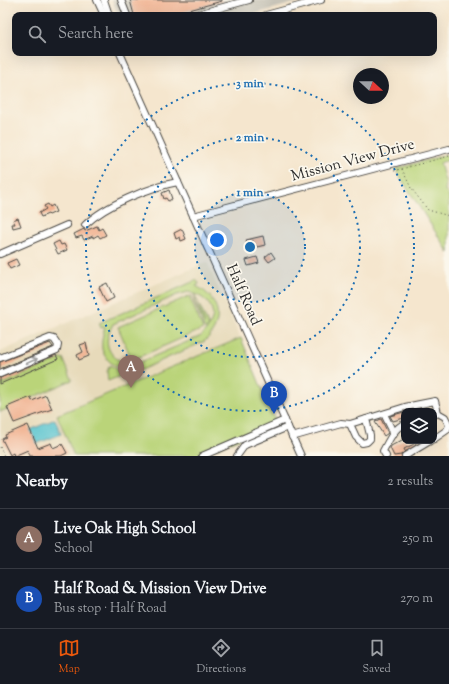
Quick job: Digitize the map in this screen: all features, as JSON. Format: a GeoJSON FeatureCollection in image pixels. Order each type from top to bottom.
{"type":"FeatureCollection","features":[{"type":"Feature","properties":{"kind":"street"},"geometry":{"type":"LineString","coordinates":[[97,0],[103,12]]}},
{"type":"Feature","properties":{"kind":"street"},"geometry":{"type":"LineString","coordinates":[[104,0],[108,12]]}},
{"type":"Feature","properties":{"kind":"street"},"geometry":{"type":"LineString","coordinates":[[121,0],[126,12]]}},
{"type":"Feature","properties":{"kind":"street"},"geometry":{"type":"LineString","coordinates":[[210,12],[249,0]]}},
{"type":"Feature","properties":{"kind":"street"},"geometry":{"type":"LineString","coordinates":[[274,12],[299,3],[322,0]]}},
{"type":"Feature","properties":{"kind":"street","name":"Half Road"},"geometry":{"type":"LineString","coordinates":[[122,56],[301,456]]}},
{"type":"Feature","properties":{"kind":"street","name":"Mission View Drive"},"geometry":{"type":"LineString","coordinates":[[193,216],[449,149]]}},
{"type":"Feature","properties":{"kind":"street"},"geometry":{"type":"LineString","coordinates":[[85,225],[93,217],[112,206],[157,187],[178,182]]}},
{"type":"Feature","properties":{"kind":"street"},"geometry":{"type":"LineString","coordinates":[[0,254],[68,225]]}},
{"type":"Feature","properties":{"kind":"street"},"geometry":{"type":"LineString","coordinates":[[0,358],[50,338],[54,339],[58,345],[57,350],[0,374]]}},
{"type":"Feature","properties":{"kind":"street"},"geometry":{"type":"LineString","coordinates":[[406,408],[435,400],[436,408]]}},
{"type":"Feature","properties":{"kind":"street"},"geometry":{"type":"LineString","coordinates":[[292,437],[341,423],[350,424],[401,409]]}},
{"type":"Feature","properties":{"kind":"street"},"geometry":{"type":"LineString","coordinates":[[384,414],[394,434]]}},
{"type":"Feature","properties":{"kind":"street"},"geometry":{"type":"LineString","coordinates":[[437,414],[445,417],[448,425],[447,430],[437,437]]}},
{"type":"Feature","properties":{"kind":"street"},"geometry":{"type":"LineString","coordinates":[[350,424],[356,437],[362,443],[367,442],[370,439],[370,435],[366,419]]}},
{"type":"Feature","properties":{"kind":"street"},"geometry":{"type":"LineString","coordinates":[[202,456],[285,420]]}},
{"type":"Feature","properties":{"kind":"street"},"geometry":{"type":"LineString","coordinates":[[386,456],[383,451],[401,425]]}},
{"type":"Feature","properties":{"kind":"street"},"geometry":{"type":"LineString","coordinates":[[237,456],[245,445],[288,427]]}},
{"type":"Feature","properties":{"kind":"street"},"geometry":{"type":"LineString","coordinates":[[404,456],[425,444]]}},
{"type":"Feature","properties":{"kind":"path"},"geometry":{"type":"LineString","coordinates":[[394,171],[449,156]]}},
{"type":"Feature","properties":{"kind":"path"},"geometry":{"type":"LineString","coordinates":[[402,169],[411,188],[428,210],[449,216]]}},
{"type":"Feature","properties":{"kind":"path"},"geometry":{"type":"LineString","coordinates":[[0,447],[4,456]]}},
{"type":"Feature","properties":{"kind":"shaded area"},"geometry":{"type":"Polygon","coordinates":[[[112,0],[306,0],[261,12],[118,12],[112,0]]]}},
{"type":"Feature","properties":{"kind":"shaded area"},"geometry":{"type":"Polygon","coordinates":[[[207,262],[278,424],[203,456],[0,456],[0,352],[207,262]]]}},
{"type":"Feature","properties":{"kind":"green space"},"geometry":{"type":"Polygon","coordinates":[[[449,154],[449,160],[440,163],[446,184],[445,191],[449,196],[449,253],[395,169],[449,154]]]}},
{"type":"Feature","properties":{"kind":"green space"},"geometry":{"type":"Polygon","coordinates":[[[197,280],[199,284],[196,286],[210,297],[215,304],[217,311],[215,326],[205,341],[143,369],[135,371],[119,368],[106,358],[102,349],[102,338],[105,327],[101,328],[99,323],[197,280]],[[188,292],[177,295],[113,324],[108,334],[107,342],[108,348],[114,357],[130,364],[136,364],[201,336],[206,331],[212,320],[213,314],[209,304],[200,296],[188,292]]]}},
{"type":"Feature","properties":{"kind":"green space"},"geometry":{"type":"Polygon","coordinates":[[[194,294],[209,326],[205,330],[191,295],[205,324],[194,294]]]}},
{"type":"Feature","properties":{"kind":"green space"},"geometry":{"type":"Polygon","coordinates":[[[189,296],[203,329],[132,360],[118,327],[189,296]]]}},
{"type":"Feature","properties":{"kind":"green space"},"geometry":{"type":"Polygon","coordinates":[[[241,338],[276,423],[197,456],[74,456],[57,415],[241,338]]]}},
{"type":"Feature","properties":{"kind":"green space"},"geometry":{"type":"Polygon","coordinates":[[[63,358],[72,380],[0,412],[0,385],[63,358]]]}},
{"type":"Feature","properties":{"kind":"green space"},"geometry":{"type":"Polygon","coordinates":[[[110,365],[120,372],[120,376],[108,381],[107,371],[110,365]]]}},
{"type":"Feature","properties":{"kind":"water"},"geometry":{"type":"Polygon","coordinates":[[[55,419],[61,434],[36,444],[30,430],[55,419]]]}},
{"type":"Feature","properties":{"kind":"building"},"geometry":{"type":"Polygon","coordinates":[[[130,0],[222,0],[182,12],[133,12],[130,0]]]}},
{"type":"Feature","properties":{"kind":"building"},"geometry":{"type":"Polygon","coordinates":[[[169,190],[172,199],[168,201],[166,198],[164,199],[162,193],[169,190]]]}},
{"type":"Feature","properties":{"kind":"building"},"geometry":{"type":"Polygon","coordinates":[[[48,204],[50,207],[53,205],[56,212],[41,217],[39,213],[46,209],[44,206],[48,204]]]}},
{"type":"Feature","properties":{"kind":"building"},"geometry":{"type":"Polygon","coordinates":[[[18,218],[21,226],[13,228],[12,224],[15,224],[13,220],[18,218]]]}},
{"type":"Feature","properties":{"kind":"building"},"geometry":{"type":"Polygon","coordinates":[[[97,226],[99,230],[102,228],[106,235],[100,238],[98,235],[93,238],[93,236],[84,240],[82,236],[76,238],[74,234],[84,229],[85,231],[97,226]]]}},
{"type":"Feature","properties":{"kind":"building"},"geometry":{"type":"Polygon","coordinates":[[[182,229],[186,239],[181,241],[180,237],[176,239],[174,233],[182,229]]]}},
{"type":"Feature","properties":{"kind":"building"},"geometry":{"type":"Polygon","coordinates":[[[263,236],[265,245],[257,247],[252,240],[255,247],[248,249],[246,240],[263,236]]]}},
{"type":"Feature","properties":{"kind":"building"},"geometry":{"type":"Polygon","coordinates":[[[59,241],[61,245],[64,244],[67,250],[58,254],[53,244],[59,241]]]}},
{"type":"Feature","properties":{"kind":"building"},"geometry":{"type":"Polygon","coordinates":[[[271,252],[275,258],[269,262],[265,257],[271,252]]]}},
{"type":"Feature","properties":{"kind":"building"},"geometry":{"type":"Polygon","coordinates":[[[257,257],[259,263],[248,266],[246,260],[257,257]]]}},
{"type":"Feature","properties":{"kind":"building"},"geometry":{"type":"Polygon","coordinates":[[[16,259],[19,265],[10,269],[7,263],[16,259]]]}},
{"type":"Feature","properties":{"kind":"building"},"geometry":{"type":"Polygon","coordinates":[[[107,283],[114,298],[106,302],[99,287],[107,283]]]}},
{"type":"Feature","properties":{"kind":"building"},"geometry":{"type":"Polygon","coordinates":[[[50,343],[53,347],[0,369],[0,362],[50,343]]]}},
{"type":"Feature","properties":{"kind":"building"},"geometry":{"type":"Polygon","coordinates":[[[86,343],[89,356],[79,360],[77,355],[83,352],[80,345],[86,343]]]}},
{"type":"Feature","properties":{"kind":"building"},"geometry":{"type":"Polygon","coordinates":[[[56,355],[58,359],[0,384],[0,378],[56,355]]]}},
{"type":"Feature","properties":{"kind":"building"},"geometry":{"type":"Polygon","coordinates":[[[46,395],[52,409],[14,423],[7,407],[31,397],[32,401],[46,395]]]}},
{"type":"Feature","properties":{"kind":"building"},"geometry":{"type":"Polygon","coordinates":[[[401,413],[401,419],[393,421],[390,416],[401,413]]]}},
{"type":"Feature","properties":{"kind":"building"},"geometry":{"type":"Polygon","coordinates":[[[381,419],[388,433],[384,436],[375,422],[381,419]]]}},
{"type":"Feature","properties":{"kind":"building"},"geometry":{"type":"Polygon","coordinates":[[[28,425],[38,448],[51,443],[53,448],[62,444],[67,453],[61,456],[30,456],[28,450],[14,456],[13,453],[10,455],[2,439],[6,437],[5,435],[28,425]]]}},
{"type":"Feature","properties":{"kind":"building"},"geometry":{"type":"Polygon","coordinates":[[[401,441],[401,444],[414,444],[404,449],[405,451],[401,455],[394,456],[390,448],[401,441]]]}},
{"type":"Feature","properties":{"kind":"place","name":"Live Oak High School"},"geometry":{"type":"Point","coordinates":[131,388]}},
{"type":"Feature","properties":{"kind":"place","name":"Half Road & Mission View Drive"},"geometry":{"type":"Point","coordinates":[274,414]}}]}
